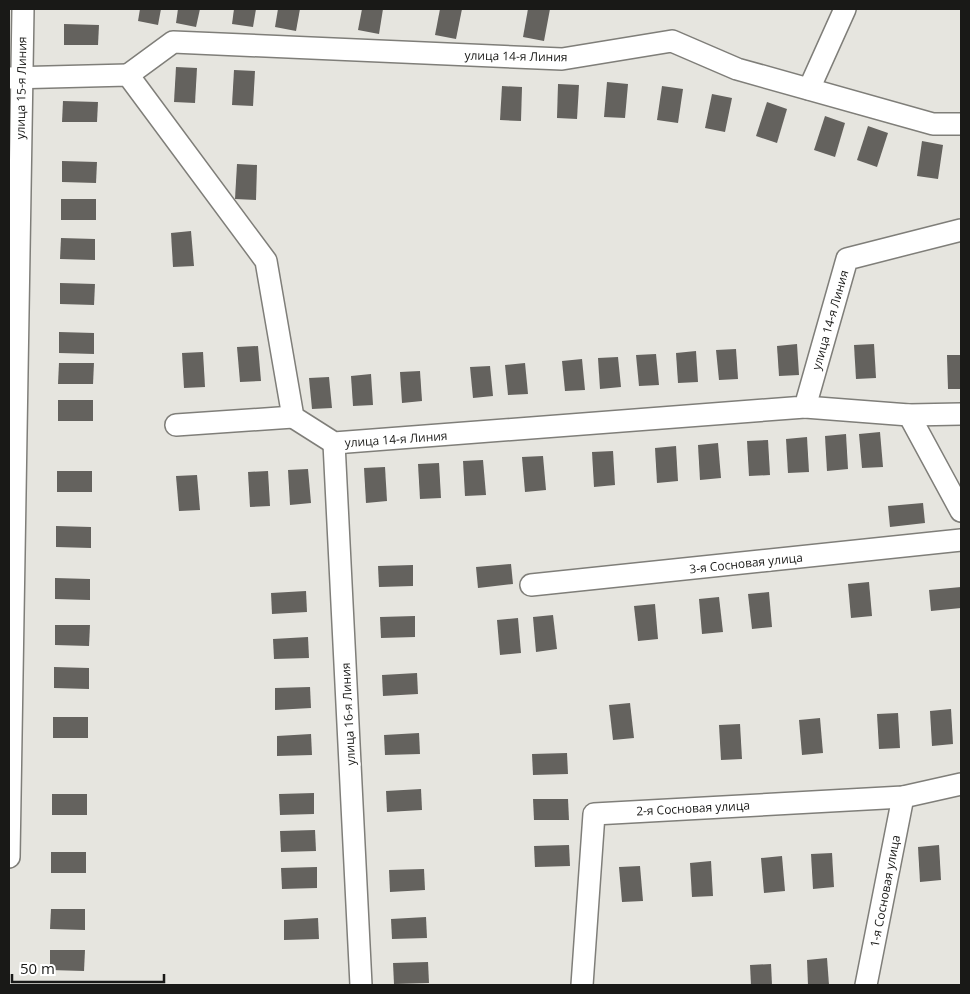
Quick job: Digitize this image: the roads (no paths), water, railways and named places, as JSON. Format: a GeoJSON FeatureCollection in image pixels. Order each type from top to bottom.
{"type":"FeatureCollection","features":[{"type":"Feature","properties":{"kind":"street","name":"улица 15-я Линия"},"geometry":{"type":"LineString","coordinates":[[9,857],[15,78],[23,9]]}},
{"type":"Feature","properties":{"kind":"street"},"geometry":{"type":"LineString","coordinates":[[809,89],[845,9]]}},
{"type":"Feature","properties":{"kind":"street","name":"улица 14-я Линия"},"geometry":{"type":"LineString","coordinates":[[128,75],[173,42],[562,59],[672,41],[737,69],[933,124],[961,124]]}},
{"type":"Feature","properties":{"kind":"street"},"geometry":{"type":"LineString","coordinates":[[15,78],[128,75],[266,261],[293,417],[176,425]]}},
{"type":"Feature","properties":{"kind":"street","name":"улица 14-я Линия"},"geometry":{"type":"LineString","coordinates":[[805,407],[847,259],[961,230]]}},
{"type":"Feature","properties":{"kind":"street","name":"улица 14-я Линия"},"geometry":{"type":"LineString","coordinates":[[293,417],[334,443],[805,407],[909,415],[961,414]]}},
{"type":"Feature","properties":{"kind":"street"},"geometry":{"type":"LineString","coordinates":[[909,415],[961,511]]}},
{"type":"Feature","properties":{"kind":"street","name":"улица 16-я Линия"},"geometry":{"type":"LineString","coordinates":[[334,443],[361,985]]}},
{"type":"Feature","properties":{"kind":"street","name":"3-я Сосновая улица"},"geometry":{"type":"LineString","coordinates":[[532,585],[961,540]]}},
{"type":"Feature","properties":{"kind":"street","name":"2-я Сосновая улица"},"geometry":{"type":"LineString","coordinates":[[582,985],[594,814],[903,797],[961,784]]}},
{"type":"Feature","properties":{"kind":"street","name":"1-я Сосновая улица"},"geometry":{"type":"LineString","coordinates":[[867,985],[903,797]]}}]}
